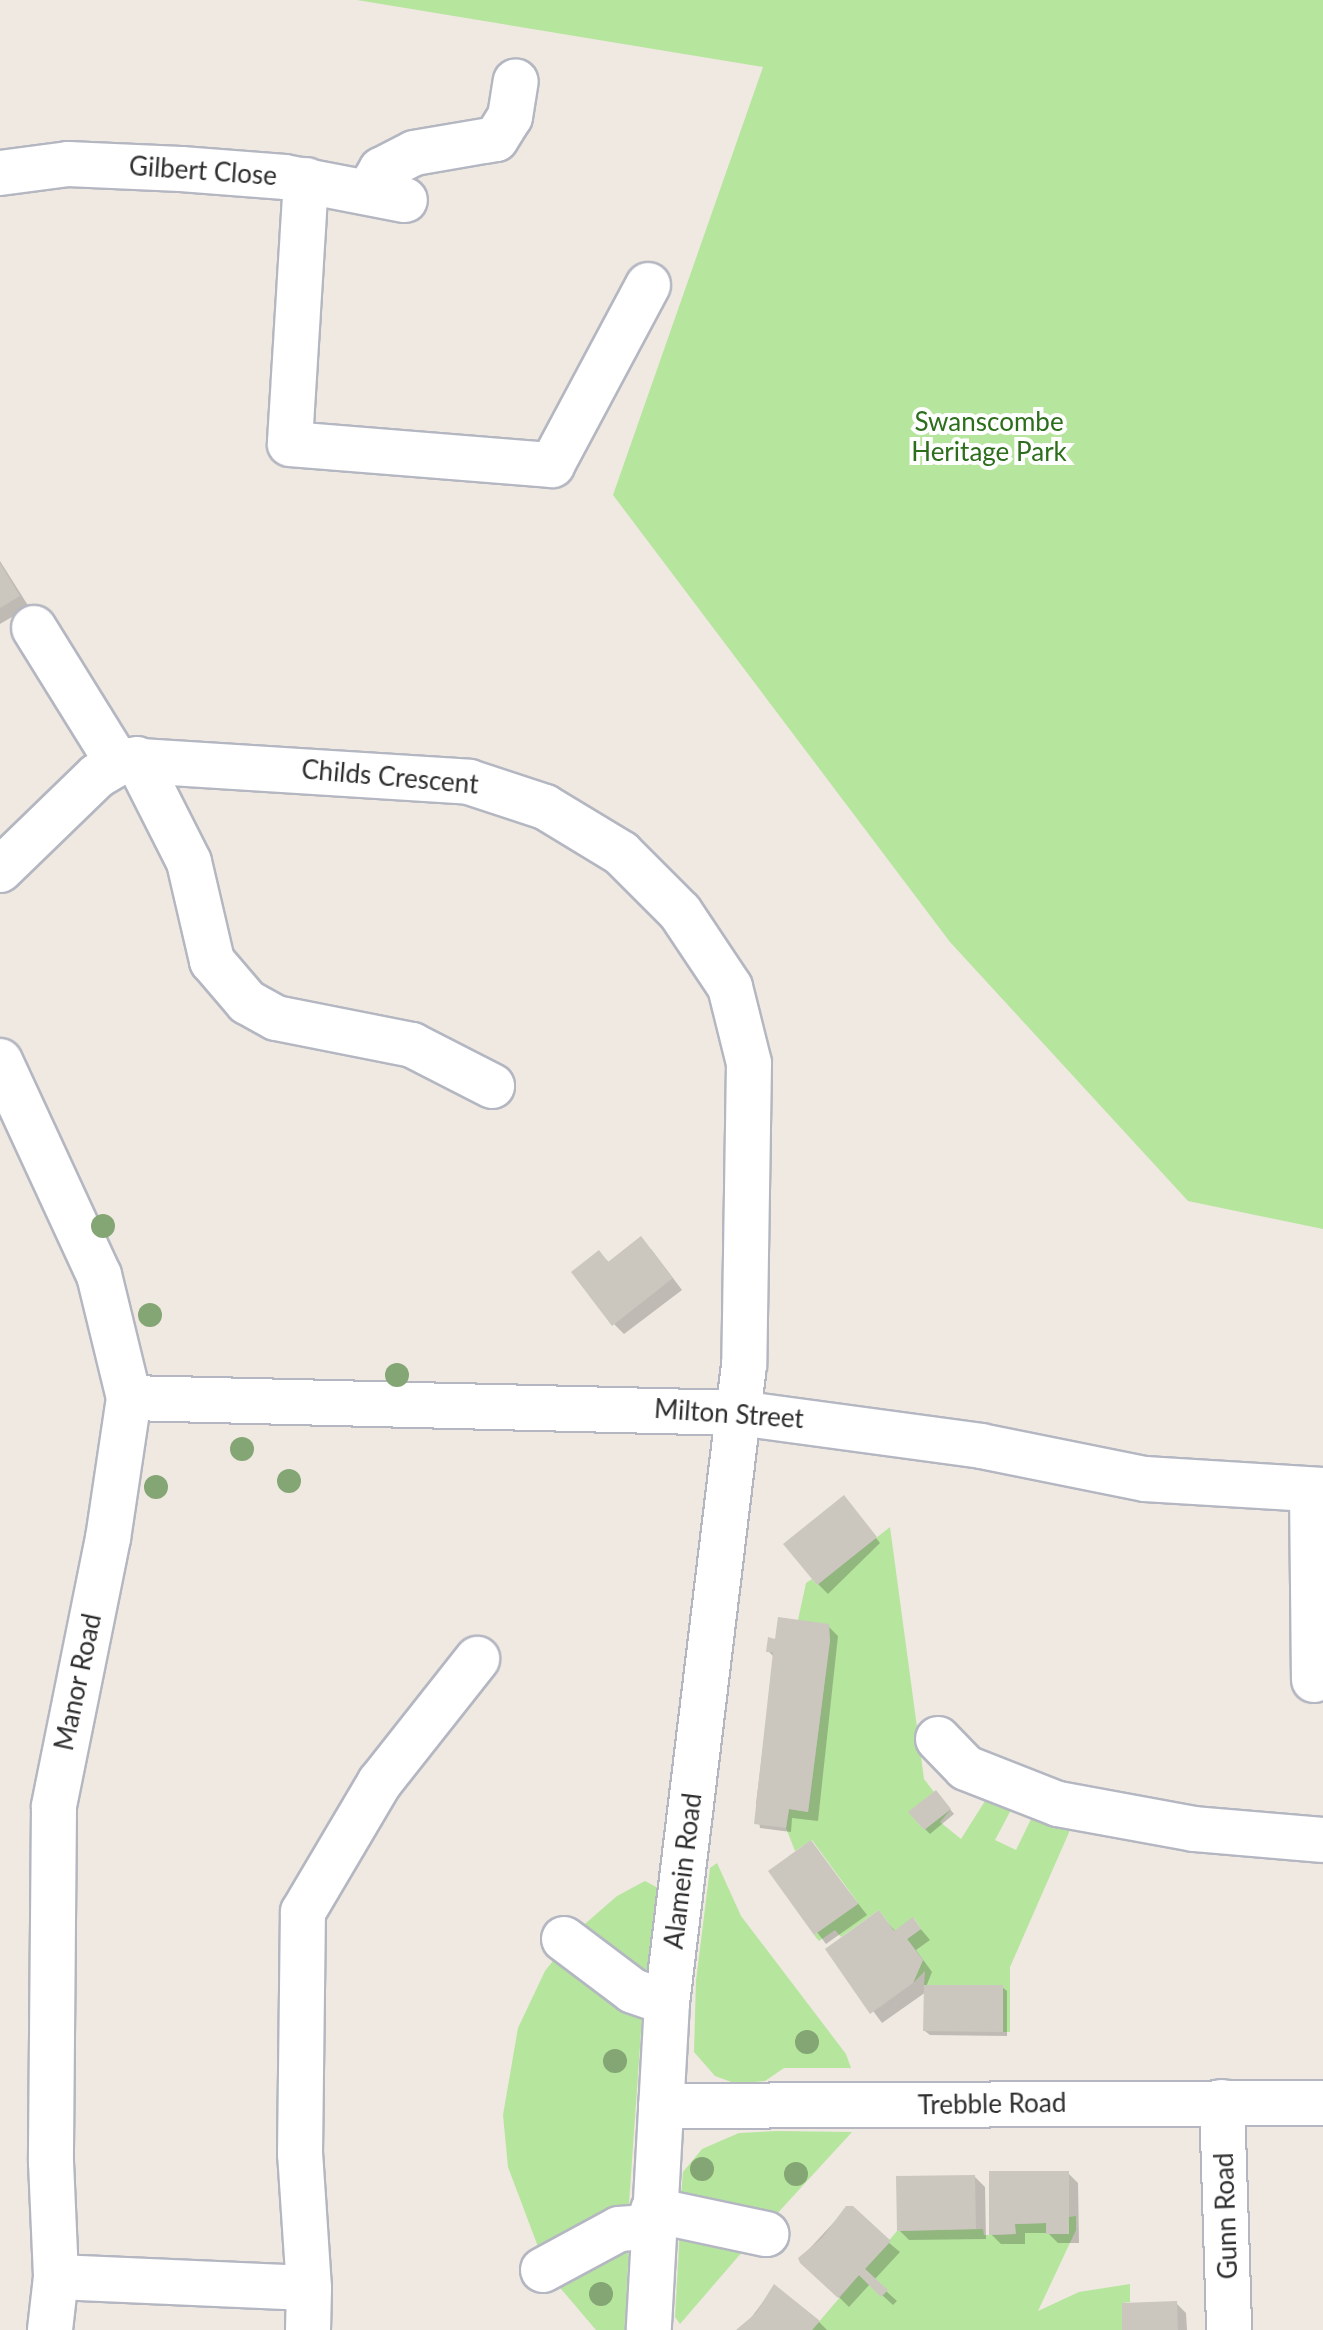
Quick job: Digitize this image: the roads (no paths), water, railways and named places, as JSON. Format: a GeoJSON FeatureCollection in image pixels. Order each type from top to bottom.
{"type":"FeatureCollection","features":[{"type":"Feature","properties":{"kind":"street","name":"Gilbert Close"},"geometry":{"type":"LineString","coordinates":[[0,173],[119,165],[306,180],[386,196],[381,170],[414,153],[496,139],[510,117],[516,81]]}},
{"type":"Feature","properties":{"kind":"street"},"geometry":{"type":"LineString","coordinates":[[306,180],[290,444],[552,465],[648,285]]}},
{"type":"Feature","properties":{"kind":"street"},"geometry":{"type":"LineString","coordinates":[[34,628],[127,760],[189,862],[212,961],[247,1002],[276,1018],[412,1045],[492,1086]]}},
{"type":"Feature","properties":{"kind":"street"},"geometry":{"type":"LineString","coordinates":[[0,870],[127,760]]}},
{"type":"Feature","properties":{"kind":"street","name":"Childs Crescent"},"geometry":{"type":"LineString","coordinates":[[127,760],[416,776],[492,787],[545,807],[598,836],[662,892],[721,972],[736,1002],[746,1041],[750,1174],[738,1413]]}},
{"type":"Feature","properties":{"kind":"street","name":"Manor Road"},"geometry":{"type":"LineString","coordinates":[[0,1061],[99,1275],[129,1398],[103,1565],[54,1807],[51,2162],[56,2277],[50,2330]]}},
{"type":"Feature","properties":{"kind":"street","name":"Milton Street"},"geometry":{"type":"LineString","coordinates":[[129,1398],[738,1413],[981,1446],[1145,1479],[1318,1490]]}},
{"type":"Feature","properties":{"kind":"street","name":"Alamein Road"},"geometry":{"type":"LineString","coordinates":[[649,2330],[652,2219],[667,2003],[738,1413]]}},
{"type":"Feature","properties":{"kind":"street"},"geometry":{"type":"LineString","coordinates":[[1314,1680],[1318,1490]]}},
{"type":"Feature","properties":{"kind":"street"},"geometry":{"type":"LineString","coordinates":[[56,2277],[309,2309],[300,2154],[303,1912],[380,1782],[477,1659]]}},
{"type":"Feature","properties":{"kind":"street"},"geometry":{"type":"LineString","coordinates":[[938,1739],[966,1768],[1058,1804],[1194,1829],[1323,1840]]}},
{"type":"Feature","properties":{"kind":"street"},"geometry":{"type":"LineString","coordinates":[[564,1939],[633,1991],[667,2003]]}},
{"type":"Feature","properties":{"kind":"street","name":"Gunn Road"},"geometry":{"type":"LineString","coordinates":[[1222,2102],[1229,2330]]}},
{"type":"Feature","properties":{"kind":"street","name":"Trebble Road"},"geometry":{"type":"LineString","coordinates":[[661,2106],[1323,2103]]}},
{"type":"Feature","properties":{"kind":"street"},"geometry":{"type":"LineString","coordinates":[[543,2270],[619,2229],[652,2219],[766,2234]]}},
{"type":"Feature","properties":{"kind":"park label","name":"Swanscombe Heritage Park"},"geometry":{"type":"Point","coordinates":[989,437]}}]}
